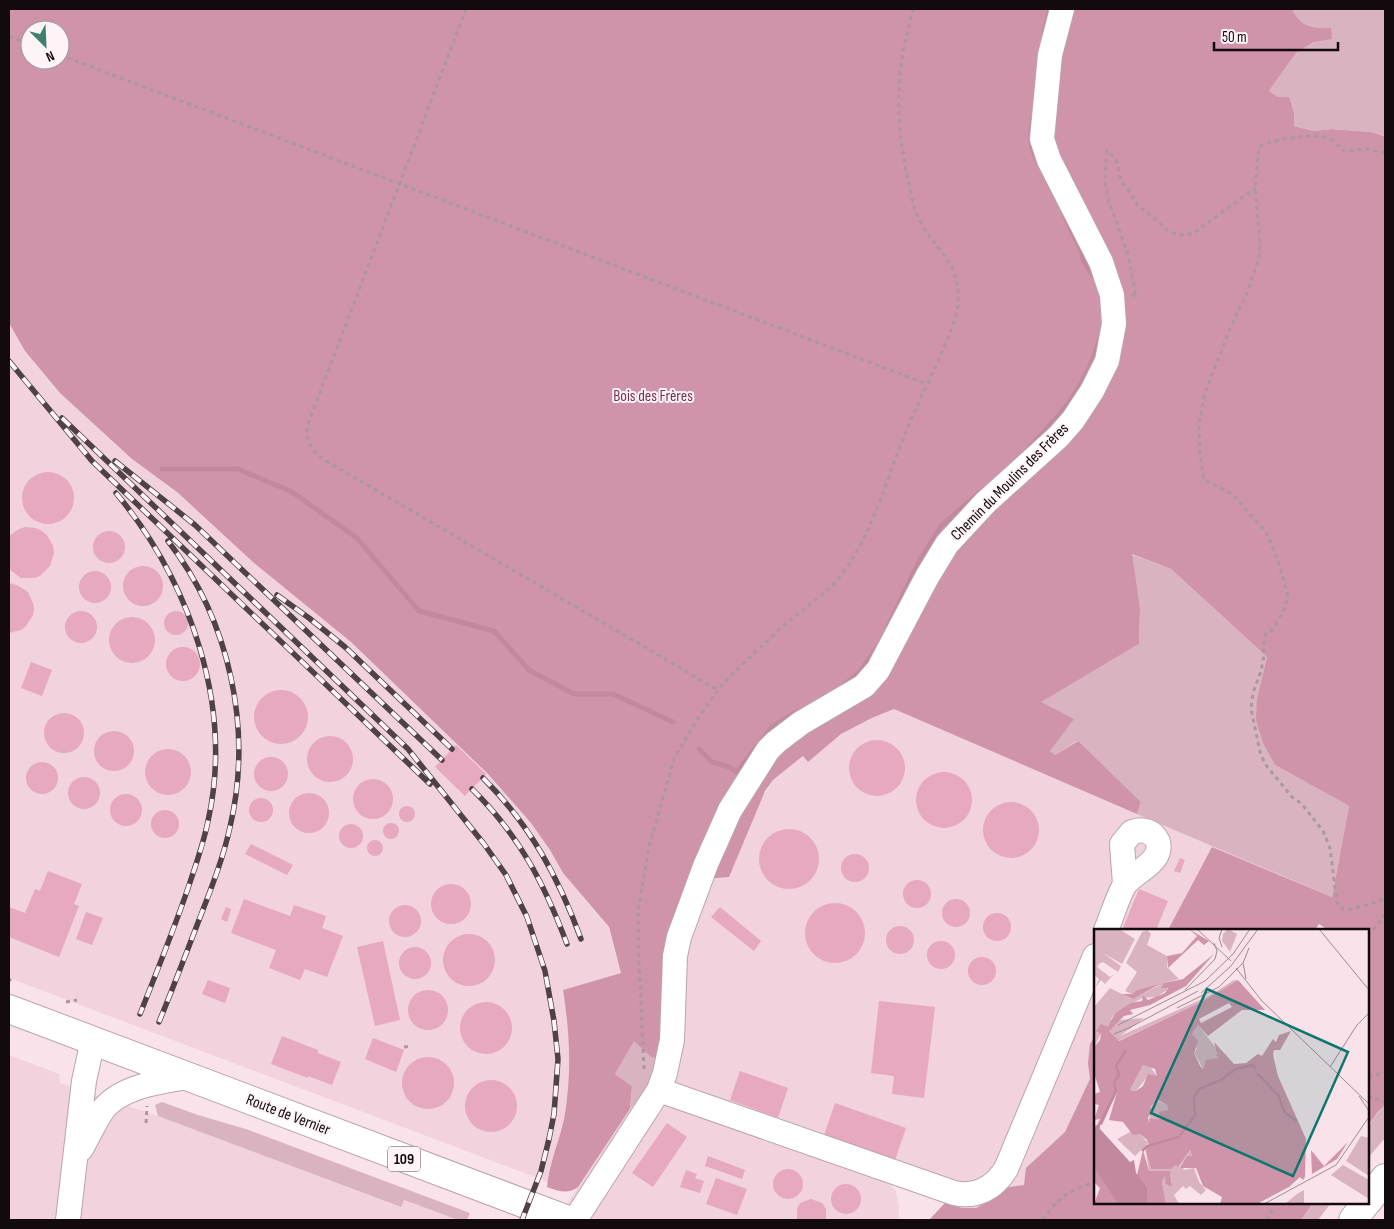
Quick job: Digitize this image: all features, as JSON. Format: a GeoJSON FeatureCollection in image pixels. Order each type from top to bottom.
{"type":"FeatureCollection","features":[{"type":"Feature","properties":{"kind":"main road","name":"Route de Vernier"},"geometry":{"type":"LineString","coordinates":[[9,1009],[568,1220]]}},
{"type":"Feature","properties":{"kind":"main road"},"geometry":{"type":"LineString","coordinates":[[1369,1199],[1385,1178]]}},
{"type":"Feature","properties":{"kind":"main road"},"geometry":{"type":"LineString","coordinates":[[1353,1220],[1365,1204]]}},
{"type":"Feature","properties":{"kind":"street","name":"Chemin du Moulins des Frères"},"geometry":{"type":"LineString","coordinates":[[575,1220],[659,1090],[665,1073],[672,1040],[675,956],[679,937],[706,864],[730,810],[768,750],[776,742],[801,723],[864,686],[878,670],[930,571],[947,544],[985,503],[1058,437],[1088,398],[1107,361],[1114,324],[1112,294],[1098,256],[1045,153],[1042,139],[1050,55],[1062,9]]}},
{"type":"Feature","properties":{"kind":"street"},"geometry":{"type":"LineString","coordinates":[[1106,929],[1126,884]]}},
{"type":"Feature","properties":{"kind":"street"},"geometry":{"type":"LineString","coordinates":[[659,1090],[954,1193],[962,1195],[979,1193],[996,1183],[1006,1169],[1094,958]]}},
{"type":"Feature","properties":{"kind":"street"},"geometry":{"type":"LineString","coordinates":[[68,1220],[84,1081],[93,1040]]}},
{"type":"Feature","properties":{"kind":"street"},"geometry":{"type":"LineString","coordinates":[[75,1160],[109,1102],[143,1085],[188,1076]]}},
{"type":"Feature","properties":{"kind":"path"},"geometry":{"type":"LineString","coordinates":[[466,9],[398,183],[308,424],[306,435],[310,448],[323,459],[718,690]]}},
{"type":"Feature","properties":{"kind":"path"},"geometry":{"type":"LineString","coordinates":[[644,1071],[638,959],[638,911],[649,846],[674,758],[696,721],[731,675],[829,589],[847,567],[879,506],[903,439],[952,327],[958,306],[957,278],[915,208],[903,152],[898,118],[899,78],[913,9]]}},
{"type":"Feature","properties":{"kind":"path"},"geometry":{"type":"LineString","coordinates":[[70,60],[927,384]]}},
{"type":"Feature","properties":{"kind":"path"},"geometry":{"type":"LineString","coordinates":[[1385,153],[1366,149],[1344,151],[1324,136],[1298,137],[1266,143],[1259,147],[1255,188],[1260,242],[1259,258],[1247,293],[1205,393],[1199,424],[1200,454],[1204,480],[1232,494],[1266,532],[1289,593],[1275,626],[1266,634],[1261,671],[1251,701],[1252,718],[1262,759],[1292,797],[1301,803],[1324,831],[1330,848],[1337,903],[1340,907],[1344,909],[1351,908],[1385,898]]}},
{"type":"Feature","properties":{"kind":"path"},"geometry":{"type":"LineString","coordinates":[[1127,290],[1136,297],[1128,254],[1108,200],[1105,179],[1107,151],[1116,159],[1121,181],[1131,193],[1137,205],[1152,216],[1163,228],[1176,234],[1190,235],[1194,233],[1255,188]]}},
{"type":"Feature","properties":{"kind":"path"},"geometry":{"type":"LineString","coordinates":[[1369,935],[1385,915]]}},
{"type":"Feature","properties":{"kind":"path"},"geometry":{"type":"LineString","coordinates":[[66,1002],[77,1000]]}},
{"type":"Feature","properties":{"kind":"path"},"geometry":{"type":"LineString","coordinates":[[404,1047],[412,1046]]}},
{"type":"Feature","properties":{"kind":"path"},"geometry":{"type":"LineString","coordinates":[[1369,1076],[1385,1073]]}},
{"type":"Feature","properties":{"kind":"path"},"geometry":{"type":"LineString","coordinates":[[1369,1096],[1385,1102]]}},
{"type":"Feature","properties":{"kind":"path"},"geometry":{"type":"LineString","coordinates":[[146,1098],[146,1123]]}},
{"type":"Feature","properties":{"kind":"path"},"geometry":{"type":"LineString","coordinates":[[1043,1220],[1063,1196],[1081,1186],[1094,1182]]}},
{"type":"Feature","properties":{"kind":"path"},"geometry":{"type":"LineString","coordinates":[[1267,1220],[1275,1204]]}},
{"type":"Feature","properties":{"kind":"shaded area"},"geometry":{"type":"Polygon","coordinates":[[[1292,9],[1385,9],[1385,136],[1371,132],[1331,129],[1314,131],[1294,126],[1294,113],[1269,91],[1296,53],[1330,28],[1317,28],[1303,23],[1292,9]]]}},
{"type":"Feature","properties":{"kind":"shaded area"},"geometry":{"type":"Polygon","coordinates":[[[9,323],[25,351],[60,393],[132,459],[177,492],[254,563],[351,642],[488,774],[531,823],[563,873],[608,927],[621,973],[563,990],[569,1029],[569,1087],[548,1182],[9,978],[9,323]]]}},
{"type":"Feature","properties":{"kind":"shaded area"},"geometry":{"type":"Polygon","coordinates":[[[1131,554],[1171,569],[1267,657],[1257,698],[1275,765],[1349,806],[1332,897],[1137,814],[1141,802],[1077,741],[1055,755],[1050,751],[1040,702],[1139,644],[1140,608],[1131,554]]]}},
{"type":"Feature","properties":{"kind":"shaded area"},"geometry":{"type":"Polygon","coordinates":[[[894,709],[1332,897],[1307,929],[1094,929],[1094,1174],[1009,1187],[976,1208],[962,1208],[945,1203],[884,1178],[896,1191],[899,1207],[898,1220],[556,1220],[630,1109],[651,1086],[669,951],[773,780],[804,756],[808,761],[841,734],[894,709]]]}},
{"type":"Feature","properties":{"kind":"shaded area"},"geometry":{"type":"Polygon","coordinates":[[[634,1040],[651,1057],[660,1059],[651,1086],[630,1109],[632,1086],[615,1074],[634,1040]]]}},
{"type":"Feature","properties":{"kind":"shaded area"},"geometry":{"type":"Polygon","coordinates":[[[9,1055],[59,1074],[60,1083],[158,1116],[400,1207],[403,1200],[458,1220],[9,1220],[9,1055]]]}},
{"type":"Feature","properties":{"kind":"shaded area"},"geometry":{"type":"Polygon","coordinates":[[[162,1102],[249,1130],[470,1213],[467,1220],[458,1220],[404,1200],[401,1207],[158,1116],[155,1105],[162,1102]]]}},
{"type":"Feature","properties":{"kind":"shaded area"},"geometry":{"type":"Polygon","coordinates":[[[1385,1105],[1385,1138],[1369,1157],[1369,1129],[1385,1105]]]}},
{"type":"Feature","properties":{"kind":"shaded area"},"geometry":{"type":"Polygon","coordinates":[[[1312,1204],[1330,1204],[1318,1220],[1301,1220],[1312,1204]]]}},
{"type":"Feature","properties":{"kind":"green space","name":"Bois des Frères"},"geometry":{"type":"Polygon","coordinates":[[[9,9],[1292,9],[1299,20],[1307,25],[1318,28],[1331,28],[1332,39],[1313,42],[1296,53],[1269,91],[1278,97],[1289,97],[1294,113],[1294,126],[1314,131],[1331,129],[1385,135],[1385,1105],[1369,1125],[1369,929],[1326,929],[1319,924],[1316,929],[1169,929],[1212,847],[1332,897],[1349,806],[1275,765],[1263,743],[1256,720],[1257,698],[1267,657],[1171,569],[1132,554],[1140,608],[1139,644],[1041,702],[1074,719],[1050,751],[1055,755],[1078,741],[1141,802],[1137,814],[894,709],[841,734],[808,762],[803,756],[773,780],[765,791],[729,877],[691,880],[660,1059],[651,1057],[634,1041],[615,1074],[632,1086],[630,1109],[578,1187],[567,1192],[547,1187],[567,1103],[569,1039],[563,990],[621,973],[609,927],[563,873],[531,823],[488,774],[351,642],[254,563],[177,492],[132,459],[60,393],[25,351],[9,323],[9,9]]]}},
{"type":"Feature","properties":{"kind":"green space"},"geometry":{"type":"Polygon","coordinates":[[[1094,1037],[1094,1204],[1312,1204],[1301,1220],[929,1220],[945,1203],[962,1208],[976,1208],[1009,1187],[1024,1185],[1026,1168],[1065,1132],[1090,1079],[1088,1063],[1090,1044],[1094,1037]]]}},
{"type":"Feature","properties":{"kind":"building"},"geometry":{"type":"Polygon","coordinates":[[[48,472],[58,474],[66,480],[72,488],[74,498],[72,508],[66,516],[58,522],[48,524],[38,522],[30,516],[24,508],[22,498],[24,488],[30,480],[38,474],[48,472]]]}},
{"type":"Feature","properties":{"kind":"building"},"geometry":{"type":"Polygon","coordinates":[[[25,527],[36,528],[42,531],[47,535],[53,546],[54,553],[50,566],[40,576],[34,578],[21,578],[9,569],[9,536],[25,527]]]}},
{"type":"Feature","properties":{"kind":"building"},"geometry":{"type":"Polygon","coordinates":[[[109,531],[121,535],[125,547],[121,559],[109,563],[97,559],[93,547],[97,535],[109,531]]]}},
{"type":"Feature","properties":{"kind":"building"},"geometry":{"type":"Polygon","coordinates":[[[139,566],[147,566],[154,569],[160,575],[163,586],[160,597],[154,603],[147,606],[139,606],[132,603],[126,597],[123,590],[123,582],[126,575],[132,569],[139,566]]]}},
{"type":"Feature","properties":{"kind":"building"},"geometry":{"type":"Polygon","coordinates":[[[95,571],[107,575],[111,587],[107,599],[95,603],[83,599],[79,587],[83,575],[95,571]]]}},
{"type":"Feature","properties":{"kind":"building"},"geometry":{"type":"Polygon","coordinates":[[[9,583],[17,585],[28,592],[34,609],[33,615],[26,626],[21,630],[9,633],[9,583]]]}},
{"type":"Feature","properties":{"kind":"building"},"geometry":{"type":"Polygon","coordinates":[[[81,611],[93,615],[97,627],[93,639],[81,643],[69,639],[65,627],[69,615],[81,611]]]}},
{"type":"Feature","properties":{"kind":"building"},"geometry":{"type":"Polygon","coordinates":[[[176,611],[184,615],[188,623],[184,631],[176,635],[168,631],[164,623],[168,615],[176,611]]]}},
{"type":"Feature","properties":{"kind":"building"},"geometry":{"type":"Polygon","coordinates":[[[137,617],[141,618],[151,627],[154,631],[154,649],[145,659],[137,663],[127,663],[119,659],[110,649],[109,635],[113,627],[123,618],[137,617]]]}},
{"type":"Feature","properties":{"kind":"building"},"geometry":{"type":"Polygon","coordinates":[[[183,647],[190,648],[195,652],[199,657],[199,671],[195,676],[190,680],[183,681],[176,680],[171,676],[167,671],[166,664],[167,657],[171,652],[176,648],[183,647]]]}},
{"type":"Feature","properties":{"kind":"building"},"geometry":{"type":"Polygon","coordinates":[[[31,662],[52,670],[42,696],[21,688],[31,662]]]}},
{"type":"Feature","properties":{"kind":"building"},"geometry":{"type":"Polygon","coordinates":[[[281,690],[300,698],[308,717],[300,736],[281,744],[262,736],[254,717],[262,698],[281,690]]]}},
{"type":"Feature","properties":{"kind":"building"},"geometry":{"type":"Polygon","coordinates":[[[64,713],[78,719],[84,733],[78,747],[64,753],[50,747],[44,733],[50,719],[64,713]]]}},
{"type":"Feature","properties":{"kind":"building"},"geometry":{"type":"Polygon","coordinates":[[[114,731],[128,737],[134,751],[128,765],[114,771],[100,765],[94,751],[100,737],[114,731]]]}},
{"type":"Feature","properties":{"kind":"building"},"geometry":{"type":"Polygon","coordinates":[[[335,736],[347,742],[352,750],[352,768],[347,776],[339,781],[325,782],[313,776],[308,768],[307,754],[313,742],[321,737],[335,736]]]}},
{"type":"Feature","properties":{"kind":"building"},"geometry":{"type":"Polygon","coordinates":[[[877,740],[888,742],[897,748],[903,757],[905,768],[903,779],[897,788],[888,794],[877,796],[866,794],[857,788],[851,779],[849,768],[851,757],[857,748],[866,742],[877,740]]]}},
{"type":"Feature","properties":{"kind":"building"},"geometry":{"type":"Polygon","coordinates":[[[456,745],[486,774],[465,796],[435,767],[456,745]]]}},
{"type":"Feature","properties":{"kind":"building"},"geometry":{"type":"Polygon","coordinates":[[[173,749],[185,755],[190,763],[190,781],[185,789],[177,794],[163,795],[151,789],[146,781],[145,767],[151,755],[159,750],[173,749]]]}},
{"type":"Feature","properties":{"kind":"building"},"geometry":{"type":"Polygon","coordinates":[[[271,757],[283,762],[288,774],[283,786],[271,791],[259,786],[254,774],[259,762],[271,757]]]}},
{"type":"Feature","properties":{"kind":"building"},"geometry":{"type":"Polygon","coordinates":[[[42,762],[54,766],[58,778],[54,790],[42,794],[30,790],[26,778],[30,766],[42,762]]]}},
{"type":"Feature","properties":{"kind":"building"},"geometry":{"type":"Polygon","coordinates":[[[944,772],[955,774],[964,780],[970,789],[972,800],[970,811],[964,820],[955,826],[944,828],[933,826],[924,820],[918,811],[916,800],[918,789],[924,780],[933,774],[944,772]]]}},
{"type":"Feature","properties":{"kind":"building"},"geometry":{"type":"Polygon","coordinates":[[[84,777],[96,781],[100,793],[96,805],[84,809],[72,805],[68,793],[72,781],[84,777]]]}},
{"type":"Feature","properties":{"kind":"building"},"geometry":{"type":"Polygon","coordinates":[[[369,779],[377,779],[384,782],[390,788],[393,799],[390,810],[384,816],[377,819],[369,819],[362,816],[356,810],[353,803],[353,795],[356,788],[362,782],[369,779]]]}},
{"type":"Feature","properties":{"kind":"building"},"geometry":{"type":"Polygon","coordinates":[[[305,793],[313,793],[320,796],[326,802],[329,813],[326,824],[320,830],[313,833],[305,833],[298,830],[292,824],[289,817],[289,809],[292,802],[298,796],[305,793]]]}},
{"type":"Feature","properties":{"kind":"building"},"geometry":{"type":"Polygon","coordinates":[[[126,794],[138,798],[142,810],[138,822],[126,826],[114,822],[110,810],[114,798],[126,794]]]}},
{"type":"Feature","properties":{"kind":"building"},"geometry":{"type":"Polygon","coordinates":[[[261,798],[269,802],[273,810],[269,818],[261,822],[253,818],[249,810],[253,802],[261,798]]]}},
{"type":"Feature","properties":{"kind":"building"},"geometry":{"type":"Polygon","coordinates":[[[1011,802],[1022,804],[1031,810],[1037,819],[1039,830],[1037,841],[1031,850],[1022,856],[1011,858],[1000,856],[991,850],[985,841],[983,830],[985,819],[991,810],[1000,804],[1011,802]]]}},
{"type":"Feature","properties":{"kind":"building"},"geometry":{"type":"Polygon","coordinates":[[[407,806],[413,808],[415,814],[413,820],[407,822],[401,820],[399,814],[401,808],[407,806]]]}},
{"type":"Feature","properties":{"kind":"building"},"geometry":{"type":"Polygon","coordinates":[[[165,810],[175,814],[179,824],[175,834],[165,838],[155,834],[151,824],[155,814],[165,810]]]}},
{"type":"Feature","properties":{"kind":"building"},"geometry":{"type":"Polygon","coordinates":[[[391,823],[397,825],[399,831],[397,837],[391,839],[385,837],[383,831],[385,825],[391,823]]]}},
{"type":"Feature","properties":{"kind":"building"},"geometry":{"type":"Polygon","coordinates":[[[351,824],[359,828],[363,836],[359,844],[351,848],[343,844],[339,836],[343,828],[351,824]]]}},
{"type":"Feature","properties":{"kind":"building"},"geometry":{"type":"Polygon","coordinates":[[[783,829],[795,829],[806,834],[814,842],[819,853],[817,871],[806,884],[795,889],[783,889],[772,884],[764,876],[759,865],[759,853],[764,842],[772,834],[783,829]]]}},
{"type":"Feature","properties":{"kind":"building"},"geometry":{"type":"Polygon","coordinates":[[[375,840],[381,842],[383,848],[381,854],[375,856],[369,854],[367,848],[369,842],[375,840]]]}},
{"type":"Feature","properties":{"kind":"building"},"geometry":{"type":"Polygon","coordinates":[[[251,844],[293,865],[287,875],[245,854],[251,844]]]}},
{"type":"Feature","properties":{"kind":"building"},"geometry":{"type":"Polygon","coordinates":[[[855,854],[865,858],[869,868],[865,878],[855,882],[845,878],[841,868],[845,858],[855,854]]]}},
{"type":"Feature","properties":{"kind":"building"},"geometry":{"type":"Polygon","coordinates":[[[1180,858],[1185,860],[1180,873],[1174,871],[1180,858]]]}},
{"type":"Feature","properties":{"kind":"building"},"geometry":{"type":"Polygon","coordinates":[[[48,871],[82,884],[74,904],[79,906],[59,957],[9,937],[9,907],[25,913],[35,889],[40,891],[48,871]]]}},
{"type":"Feature","properties":{"kind":"building"},"geometry":{"type":"Polygon","coordinates":[[[917,880],[927,884],[931,894],[927,904],[917,908],[907,904],[903,894],[907,884],[917,880]]]}},
{"type":"Feature","properties":{"kind":"building"},"geometry":{"type":"Polygon","coordinates":[[[451,884],[465,890],[471,904],[465,918],[451,924],[437,918],[431,904],[437,890],[451,884]]]}},
{"type":"Feature","properties":{"kind":"building"},"geometry":{"type":"Polygon","coordinates":[[[1139,889],[1168,901],[1156,929],[1122,929],[1139,889]]]}},
{"type":"Feature","properties":{"kind":"building"},"geometry":{"type":"Polygon","coordinates":[[[244,899],[290,916],[294,905],[326,916],[322,928],[343,936],[327,977],[305,969],[300,980],[269,968],[276,950],[231,933],[244,899]]]}},
{"type":"Feature","properties":{"kind":"building"},"geometry":{"type":"Polygon","coordinates":[[[956,899],[966,903],[970,913],[966,923],[956,927],[946,923],[942,913],[946,903],[956,899]]]}},
{"type":"Feature","properties":{"kind":"building"},"geometry":{"type":"Polygon","coordinates":[[[829,903],[841,903],[852,908],[860,916],[865,927],[863,945],[852,958],[841,963],[829,963],[818,958],[810,950],[805,939],[805,927],[810,916],[818,908],[829,903]]]}},
{"type":"Feature","properties":{"kind":"building"},"geometry":{"type":"Polygon","coordinates":[[[405,905],[411,906],[416,910],[420,915],[420,927],[416,932],[411,936],[405,937],[399,936],[394,932],[390,927],[389,921],[390,915],[394,910],[399,906],[405,905]]]}},
{"type":"Feature","properties":{"kind":"building"},"geometry":{"type":"Polygon","coordinates":[[[226,907],[231,909],[227,922],[221,919],[226,907]]]}},
{"type":"Feature","properties":{"kind":"building"},"geometry":{"type":"Polygon","coordinates":[[[720,907],[761,941],[754,951],[711,917],[720,907]]]}},
{"type":"Feature","properties":{"kind":"building"},"geometry":{"type":"Polygon","coordinates":[[[86,912],[103,918],[92,945],[76,939],[86,912]]]}},
{"type":"Feature","properties":{"kind":"building"},"geometry":{"type":"Polygon","coordinates":[[[997,913],[1007,917],[1011,927],[1007,937],[997,941],[987,937],[983,927],[987,917],[997,913]]]}},
{"type":"Feature","properties":{"kind":"building"},"geometry":{"type":"Polygon","coordinates":[[[900,926],[910,930],[914,940],[910,950],[900,954],[890,950],[886,940],[890,930],[900,926]]]}},
{"type":"Feature","properties":{"kind":"building"},"geometry":{"type":"Polygon","coordinates":[[[464,934],[474,934],[483,938],[491,946],[495,960],[491,974],[483,982],[474,986],[464,986],[455,982],[447,974],[443,965],[443,955],[447,946],[455,938],[464,934]]]}},
{"type":"Feature","properties":{"kind":"building"},"geometry":{"type":"Polygon","coordinates":[[[383,941],[400,1020],[375,1026],[357,947],[383,941]]]}},
{"type":"Feature","properties":{"kind":"building"},"geometry":{"type":"Polygon","coordinates":[[[941,941],[951,945],[955,955],[951,965],[941,969],[931,965],[927,955],[931,945],[941,941]]]}},
{"type":"Feature","properties":{"kind":"building"},"geometry":{"type":"Polygon","coordinates":[[[415,947],[421,948],[426,952],[430,957],[430,969],[426,974],[421,978],[415,979],[409,978],[404,974],[400,969],[399,963],[400,957],[404,952],[409,948],[415,947]]]}},
{"type":"Feature","properties":{"kind":"building"},"geometry":{"type":"Polygon","coordinates":[[[982,957],[992,961],[996,971],[992,981],[982,985],[972,981],[968,971],[972,961],[982,957]]]}},
{"type":"Feature","properties":{"kind":"building"},"geometry":{"type":"Polygon","coordinates":[[[208,980],[230,988],[225,1003],[202,994],[208,980]]]}},
{"type":"Feature","properties":{"kind":"building"},"geometry":{"type":"Polygon","coordinates":[[[428,990],[442,996],[448,1010],[442,1024],[428,1030],[414,1024],[408,1010],[414,996],[428,990]]]}},
{"type":"Feature","properties":{"kind":"building"},"geometry":{"type":"Polygon","coordinates":[[[879,1001],[935,1007],[924,1098],[892,1094],[894,1076],[871,1073],[879,1001]]]}},
{"type":"Feature","properties":{"kind":"building"},"geometry":{"type":"Polygon","coordinates":[[[481,1002],[491,1002],[500,1006],[508,1014],[512,1028],[508,1042],[500,1050],[491,1054],[481,1054],[472,1050],[464,1042],[460,1033],[460,1023],[464,1014],[472,1006],[481,1002]]]}},
{"type":"Feature","properties":{"kind":"building"},"geometry":{"type":"Polygon","coordinates":[[[282,1036],[318,1050],[318,1053],[341,1062],[332,1085],[271,1064],[282,1036]]]}},
{"type":"Feature","properties":{"kind":"building"},"geometry":{"type":"Polygon","coordinates":[[[373,1038],[404,1050],[396,1072],[365,1059],[373,1038]]]}},
{"type":"Feature","properties":{"kind":"building"},"geometry":{"type":"Polygon","coordinates":[[[423,1057],[433,1057],[443,1061],[450,1068],[454,1083],[450,1098],[443,1105],[433,1109],[423,1109],[413,1105],[406,1098],[402,1088],[402,1078],[406,1068],[413,1061],[423,1057]]]}},
{"type":"Feature","properties":{"kind":"building"},"geometry":{"type":"Polygon","coordinates":[[[740,1071],[788,1088],[778,1118],[730,1100],[740,1071]]]}},
{"type":"Feature","properties":{"kind":"building"},"geometry":{"type":"Polygon","coordinates":[[[486,1080],[496,1080],[505,1084],[513,1092],[517,1106],[513,1120],[505,1128],[496,1132],[486,1132],[477,1128],[469,1120],[465,1111],[465,1101],[469,1092],[477,1084],[486,1080]]]}},
{"type":"Feature","properties":{"kind":"building"},"geometry":{"type":"Polygon","coordinates":[[[835,1103],[906,1128],[894,1163],[823,1138],[835,1103]]]}},
{"type":"Feature","properties":{"kind":"building"},"geometry":{"type":"Polygon","coordinates":[[[667,1123],[687,1137],[653,1187],[632,1173],[667,1123]]]}},
{"type":"Feature","properties":{"kind":"building"},"geometry":{"type":"Polygon","coordinates":[[[708,1156],[745,1170],[742,1179],[705,1166],[708,1156]]]}},
{"type":"Feature","properties":{"kind":"building"},"geometry":{"type":"Polygon","coordinates":[[[788,1169],[799,1173],[803,1184],[799,1195],[788,1199],[777,1195],[773,1184],[777,1173],[788,1169]]]}},
{"type":"Feature","properties":{"kind":"building"},"geometry":{"type":"Polygon","coordinates":[[[686,1170],[697,1174],[695,1178],[704,1181],[700,1193],[680,1187],[686,1170]]]}},
{"type":"Feature","properties":{"kind":"building"},"geometry":{"type":"Polygon","coordinates":[[[716,1178],[747,1189],[737,1215],[706,1204],[716,1178]]]}},
{"type":"Feature","properties":{"kind":"building"},"geometry":{"type":"Polygon","coordinates":[[[846,1184],[857,1188],[861,1199],[857,1210],[846,1214],[835,1210],[831,1199],[835,1188],[846,1184]]]}},
{"type":"Feature","properties":{"kind":"building"},"geometry":{"type":"Polygon","coordinates":[[[811,1199],[822,1203],[826,1209],[826,1220],[797,1220],[797,1209],[800,1203],[811,1199]]]}},
{"type":"Feature","properties":{"kind":"waterway"},"geometry":{"type":"LineString","coordinates":[[1044,33],[1050,9]]}},
{"type":"Feature","properties":{"kind":"waterway"},"geometry":{"type":"LineString","coordinates":[[1033,118],[1031,142],[1039,164]]}},
{"type":"Feature","properties":{"kind":"waterway"},"geometry":{"type":"LineString","coordinates":[[1065,217],[1082,252],[1083,260],[1093,276]]}},
{"type":"Feature","properties":{"kind":"waterway"},"geometry":{"type":"LineString","coordinates":[[1028,449],[1072,398],[1088,371],[1100,338]]}},
{"type":"Feature","properties":{"kind":"waterway"},"geometry":{"type":"LineString","coordinates":[[162,469],[238,469],[292,492],[357,538],[419,611],[494,631],[529,670],[574,694],[613,694],[673,722]]}},
{"type":"Feature","properties":{"kind":"waterway"},"geometry":{"type":"LineString","coordinates":[[888,626],[920,560],[941,526],[979,493]]}},
{"type":"Feature","properties":{"kind":"waterway"},"geometry":{"type":"LineString","coordinates":[[844,685],[860,672],[876,649]]}},
{"type":"Feature","properties":{"kind":"waterway"},"geometry":{"type":"LineString","coordinates":[[699,749],[712,762],[729,767],[737,772],[772,727],[797,712]]}},
{"type":"Feature","properties":{"kind":"railway"},"geometry":{"type":"LineString","coordinates":[[9,361],[92,461],[430,784]]}},
{"type":"Feature","properties":{"kind":"railway"},"geometry":{"type":"LineString","coordinates":[[62,418],[408,749],[484,844],[506,875],[527,917],[545,971],[554,1021],[558,1059],[554,1114],[549,1139],[541,1171],[522,1220]]}},
{"type":"Feature","properties":{"kind":"railway"},"geometry":{"type":"LineString","coordinates":[[115,461],[195,525],[442,760]]}},
{"type":"Feature","properties":{"kind":"railway"},"geometry":{"type":"LineString","coordinates":[[116,493],[142,528],[165,566],[184,606],[200,647],[210,690],[215,734],[215,778],[204,840],[181,909],[140,1014]]}},
{"type":"Feature","properties":{"kind":"railway"},"geometry":{"type":"LineString","coordinates":[[159,1022],[224,851],[236,790],[239,752],[237,715],[231,677],[221,641],[207,606],[189,572],[168,541]]}},
{"type":"Feature","properties":{"kind":"railway"},"geometry":{"type":"LineString","coordinates":[[277,595],[345,647],[452,749]]}},
{"type":"Feature","properties":{"kind":"railway"},"geometry":{"type":"LineString","coordinates":[[483,778],[515,814],[541,852],[563,894],[581,939]]}},
{"type":"Feature","properties":{"kind":"railway"},"geometry":{"type":"LineString","coordinates":[[472,789],[489,806],[517,842],[539,880],[567,944]]}}]}
